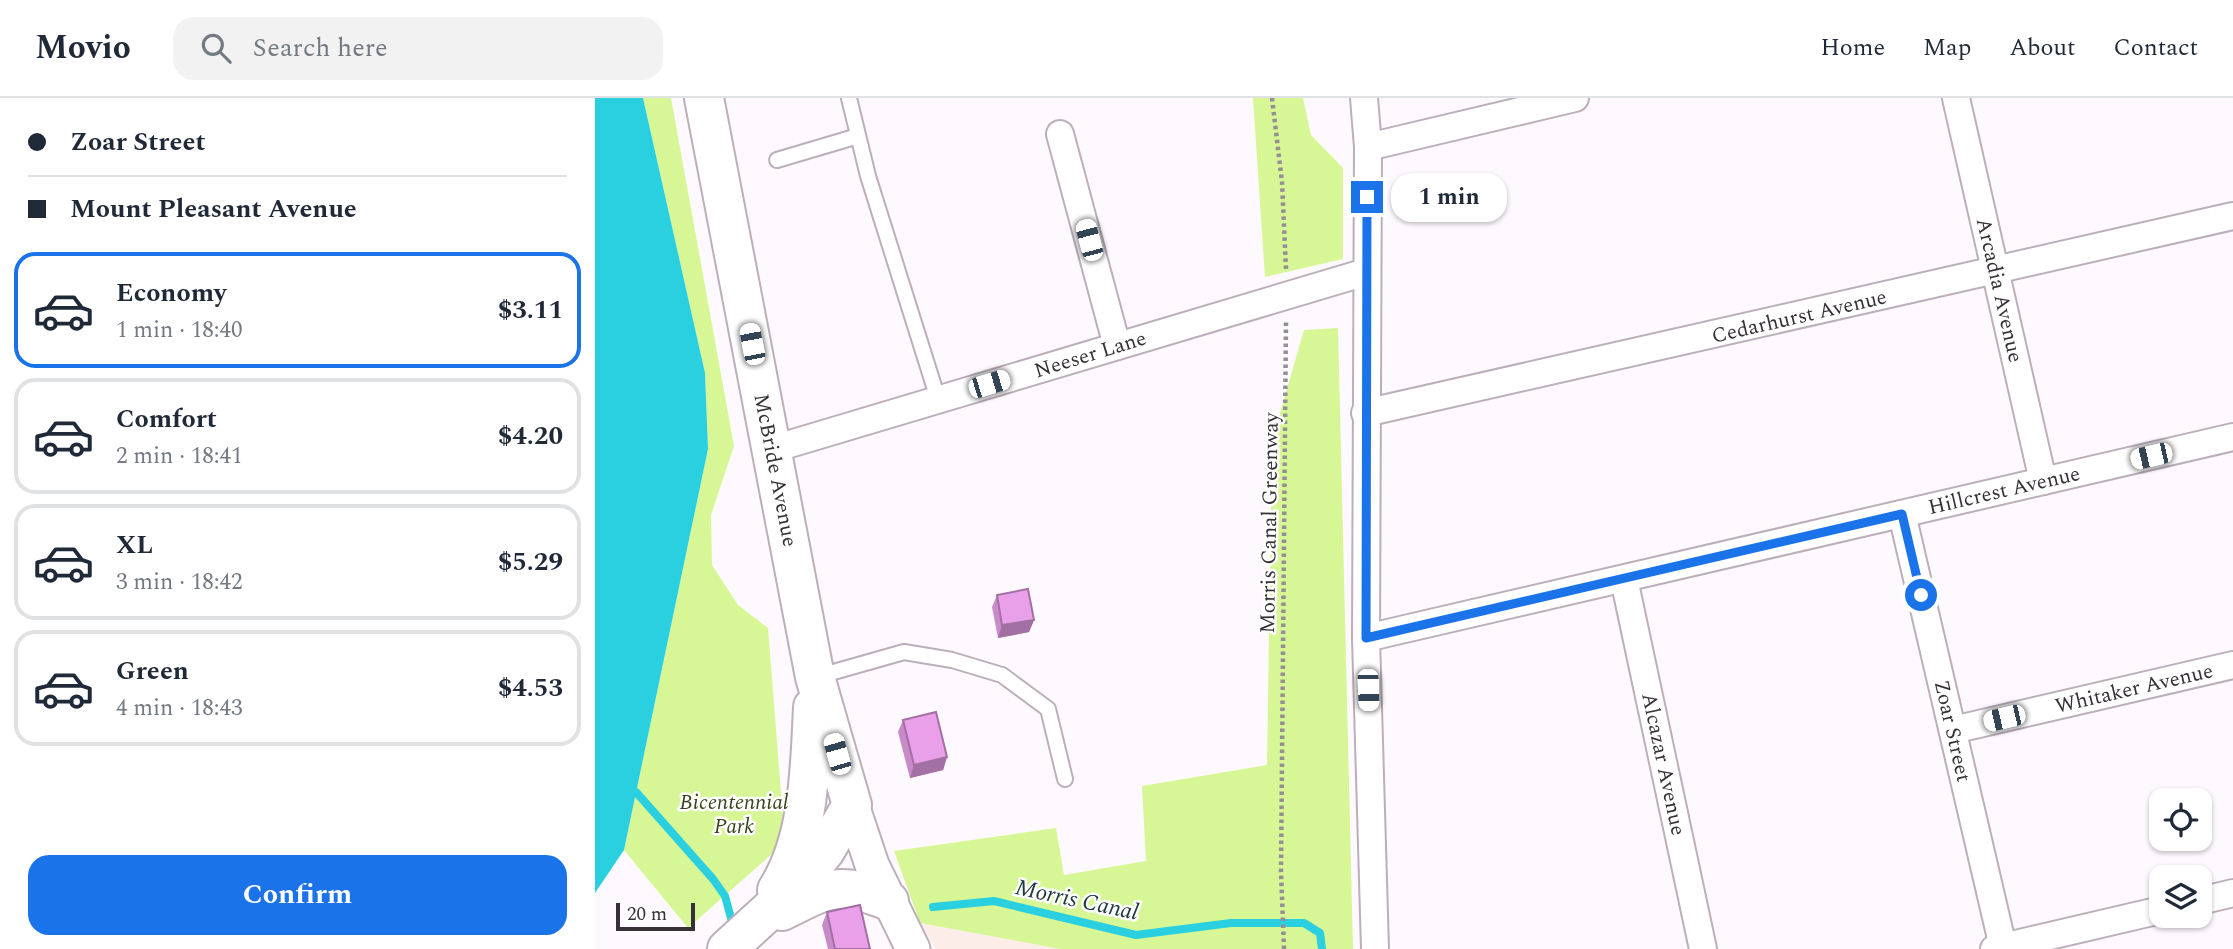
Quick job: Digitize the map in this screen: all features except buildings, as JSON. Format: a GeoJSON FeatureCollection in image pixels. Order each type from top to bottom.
{"type":"FeatureCollection","features":[{"type":"Feature","properties":{"kind":"main road","name":"McBride Avenue"},"geometry":{"type":"LineString","coordinates":[[704,98],[815,677],[852,805],[825,851],[797,884],[727,949]]}},
{"type":"Feature","properties":{"kind":"main road","name":"McBride Avenue"},"geometry":{"type":"LineString","coordinates":[[755,924],[789,871],[798,840],[810,772],[815,677]]}},
{"type":"Feature","properties":{"kind":"main road"},"geometry":{"type":"LineString","coordinates":[[755,924],[823,890],[856,888],[889,901]]}},
{"type":"Feature","properties":{"kind":"street"},"geometry":{"type":"LineString","coordinates":[[1364,98],[1368,146],[1366,638],[1375,949]]}},
{"type":"Feature","properties":{"kind":"street"},"geometry":{"type":"LineString","coordinates":[[1368,146],[1575,98]]}},
{"type":"Feature","properties":{"kind":"street","name":"Arcadia Avenue"},"geometry":{"type":"LineString","coordinates":[[1956,98],[2043,481]]}},
{"type":"Feature","properties":{"kind":"street"},"geometry":{"type":"LineString","coordinates":[[1060,134],[1117,346]]}},
{"type":"Feature","properties":{"kind":"street","name":"Cedarhurst Avenue"},"geometry":{"type":"LineString","coordinates":[[1365,413],[1996,272],[2233,216]]}},
{"type":"Feature","properties":{"kind":"street","name":"Neeser Lane"},"geometry":{"type":"LineString","coordinates":[[773,449],[1366,272]]}},
{"type":"Feature","properties":{"kind":"street","name":"Hillcrest Avenue"},"geometry":{"type":"LineString","coordinates":[[1366,638],[2233,437]]}},
{"type":"Feature","properties":{"kind":"street","name":"Zoar Street"},"geometry":{"type":"LineString","coordinates":[[1902,514],[1953,730],[1999,948]]}},
{"type":"Feature","properties":{"kind":"street","name":"Alcazar Avenue"},"geometry":{"type":"LineString","coordinates":[[1624,579],[1703,949]]}},
{"type":"Feature","properties":{"kind":"street","name":"Whitaker Avenue"},"geometry":{"type":"LineString","coordinates":[[1953,730],[2233,664]]}},
{"type":"Feature","properties":{"kind":"street"},"geometry":{"type":"LineString","coordinates":[[852,805],[867,854],[913,949]]}},
{"type":"Feature","properties":{"kind":"street"},"geometry":{"type":"LineString","coordinates":[[2212,898],[2233,893]]}},
{"type":"Feature","properties":{"kind":"street"},"geometry":{"type":"LineString","coordinates":[[1999,948],[2149,913]]}},
{"type":"Feature","properties":{"kind":"lane"},"geometry":{"type":"LineString","coordinates":[[849,98],[858,136],[938,400]]}},
{"type":"Feature","properties":{"kind":"lane"},"geometry":{"type":"LineString","coordinates":[[777,160],[858,136]]}},
{"type":"Feature","properties":{"kind":"lane"},"geometry":{"type":"LineString","coordinates":[[815,677],[904,652],[952,660],[1002,675],[1048,709],[1065,779]]}},
{"type":"Feature","properties":{"kind":"path","name":"Morris Canal Greenway"},"geometry":{"type":"LineString","coordinates":[[1272,98],[1282,182],[1287,295],[1282,899],[1284,949]]}},
{"type":"Feature","properties":{"kind":"shaded area"},"geometry":{"type":"Polygon","coordinates":[[[921,923],[1061,949],[936,949],[921,923]]]}},
{"type":"Feature","properties":{"kind":"green space","name":"Bicentennial Park"},"geometry":{"type":"Polygon","coordinates":[[[643,98],[671,98],[734,446],[711,515],[712,565],[738,605],[768,628],[783,818],[773,853],[688,928],[624,850],[708,449],[705,373],[643,98]]]}},
{"type":"Feature","properties":{"kind":"green space"},"geometry":{"type":"Polygon","coordinates":[[[1253,98],[1303,98],[1311,135],[1343,168],[1343,259],[1265,277],[1253,98]]]}},
{"type":"Feature","properties":{"kind":"green space"},"geometry":{"type":"Polygon","coordinates":[[[1338,328],[1353,949],[1061,949],[920,923],[894,851],[1056,828],[1064,875],[1146,861],[1142,786],[1267,765],[1272,441],[1304,330],[1338,328]]]}},
{"type":"Feature","properties":{"kind":"water"},"geometry":{"type":"Polygon","coordinates":[[[595,98],[643,98],[705,373],[708,449],[624,850],[595,893],[595,98]]]}},
{"type":"Feature","properties":{"kind":"waterway"},"geometry":{"type":"LineString","coordinates":[[636,792],[713,879],[725,896],[734,929]]}},
{"type":"Feature","properties":{"kind":"waterway","name":"Morris Canal"},"geometry":{"type":"LineString","coordinates":[[933,907],[994,901],[1136,935],[1231,923],[1304,923],[1320,933],[1322,949]]}},
{"type":"Feature","properties":{"kind":"route"},"geometry":{"type":"LineString","coordinates":[[1367,197],[1366,638],[1902,514],[1921,595]]}}]}
